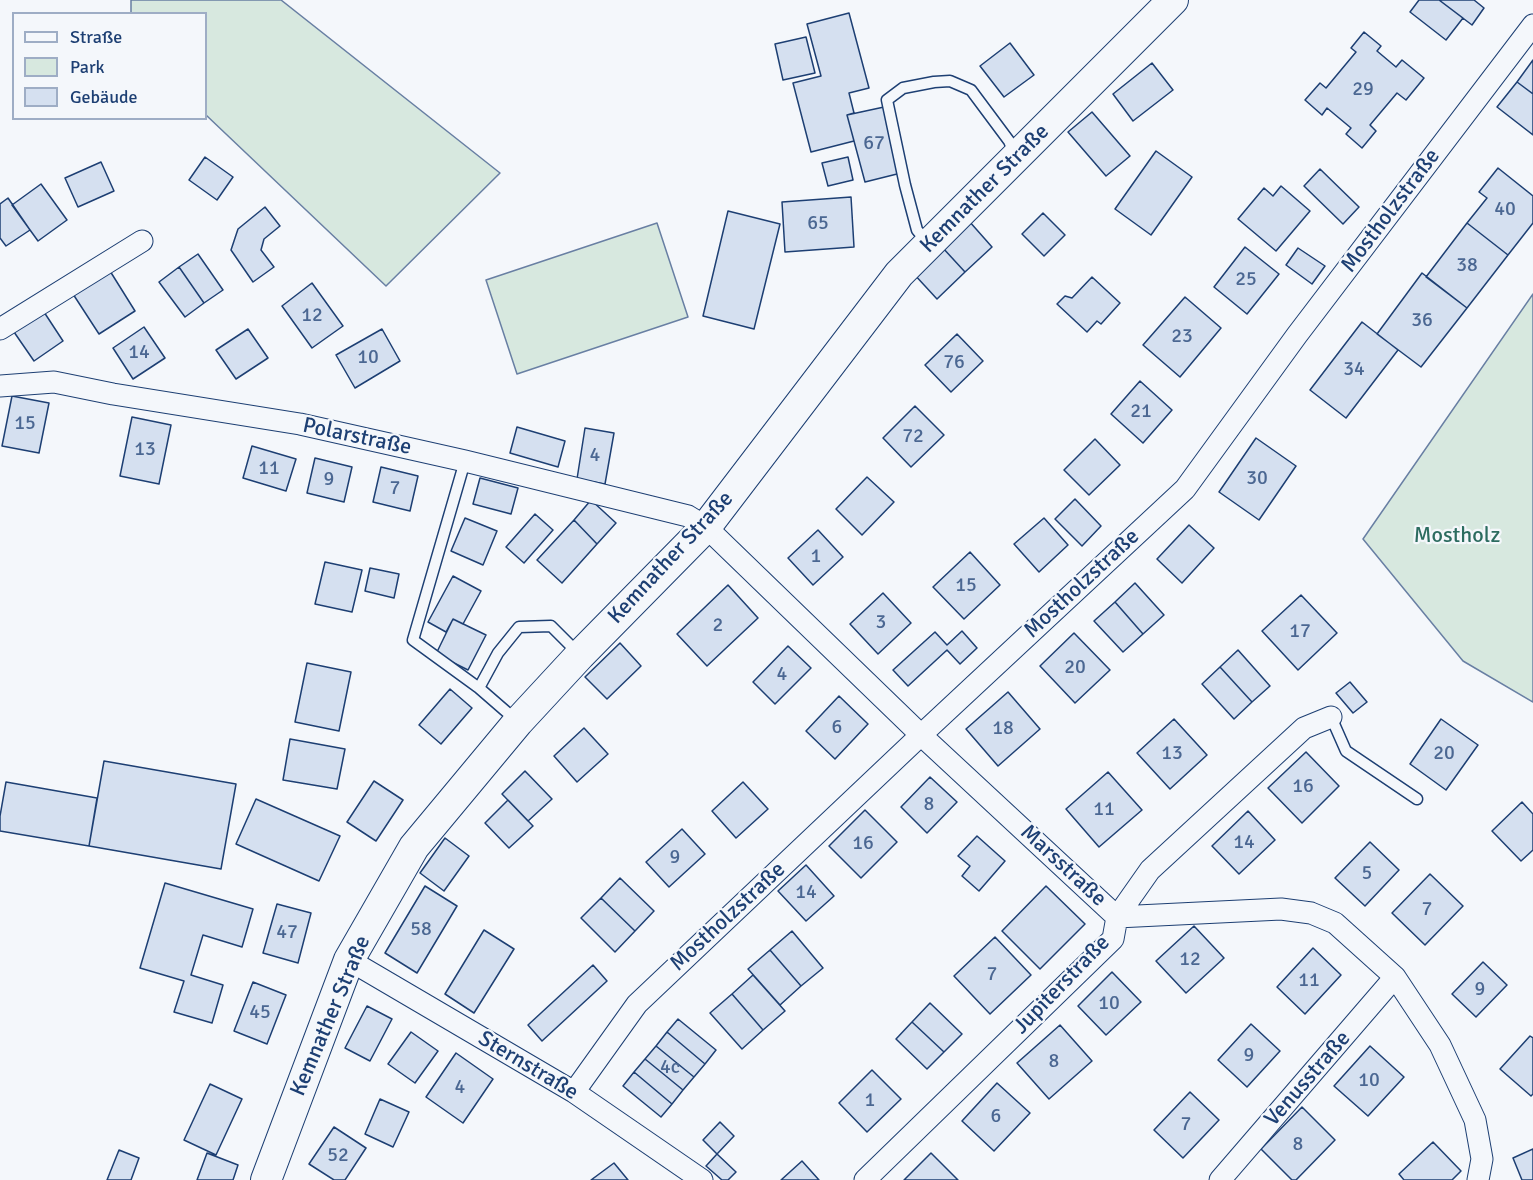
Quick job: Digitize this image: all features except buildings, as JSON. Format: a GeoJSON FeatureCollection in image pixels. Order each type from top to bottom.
{"type":"FeatureCollection","features":[{"type":"Feature","properties":{"kind":"main road","name":"Kemnather Straße"},"geometry":{"type":"LineString","coordinates":[[266,1180],[349,960],[414,847],[518,722],[580,655],[706,527],[899,274],[1173,0]]}},
{"type":"Feature","properties":{"kind":"street","name":"Mostholzstraße"},"geometry":{"type":"LineString","coordinates":[[574,1092],[637,1004],[1185,489],[1297,335],[1533,25]]}},
{"type":"Feature","properties":{"kind":"street"},"geometry":{"type":"LineString","coordinates":[[0,329],[142,241]]}},
{"type":"Feature","properties":{"kind":"street","name":"Polarstraße"},"geometry":{"type":"LineString","coordinates":[[0,386],[54,382],[113,394],[300,424],[465,461],[688,516],[706,527]]}},
{"type":"Feature","properties":{"kind":"street","name":"Marsstraße"},"geometry":{"type":"LineString","coordinates":[[706,527],[921,735],[1117,917],[1281,909],[1311,913],[1335,923],[1395,977],[1440,1046],[1475,1120],[1482,1159],[1478,1180]]}},
{"type":"Feature","properties":{"kind":"street","name":"Jupiterstraße"},"geometry":{"type":"LineString","coordinates":[[865,1180],[1113,939],[1117,917],[1150,870],[1304,728],[1331,717]]}},
{"type":"Feature","properties":{"kind":"street","name":"Sternstraße"},"geometry":{"type":"LineString","coordinates":[[349,960],[574,1092],[702,1180]]}},
{"type":"Feature","properties":{"kind":"street","name":"Venusstraße"},"geometry":{"type":"LineString","coordinates":[[1221,1180],[1395,977]]}},
{"type":"Feature","properties":{"kind":"lane"},"geometry":{"type":"LineString","coordinates":[[929,244],[918,230],[905,185],[887,100],[903,88],[950,81],[970,90],[1009,141],[1016,158]]}},
{"type":"Feature","properties":{"kind":"lane"},"geometry":{"type":"LineString","coordinates":[[465,461],[413,640],[479,688],[518,722]]}},
{"type":"Feature","properties":{"kind":"lane"},"geometry":{"type":"LineString","coordinates":[[479,688],[498,653],[519,627],[551,626],[580,655]]}},
{"type":"Feature","properties":{"kind":"lane"},"geometry":{"type":"LineString","coordinates":[[1331,717],[1346,751],[1417,799]]}},
{"type":"Feature","properties":{"kind":"green space"},"geometry":{"type":"Polygon","coordinates":[[[131,0],[281,0],[500,173],[386,286],[207,116],[207,12],[131,12],[131,0]]]}},
{"type":"Feature","properties":{"kind":"green space"},"geometry":{"type":"Polygon","coordinates":[[[657,223],[688,317],[517,374],[486,280],[657,223]]]}},
{"type":"Feature","properties":{"kind":"green space","name":"Mostholz"},"geometry":{"type":"Polygon","coordinates":[[[1533,294],[1533,702],[1463,661],[1363,539],[1533,294]]]}}]}
